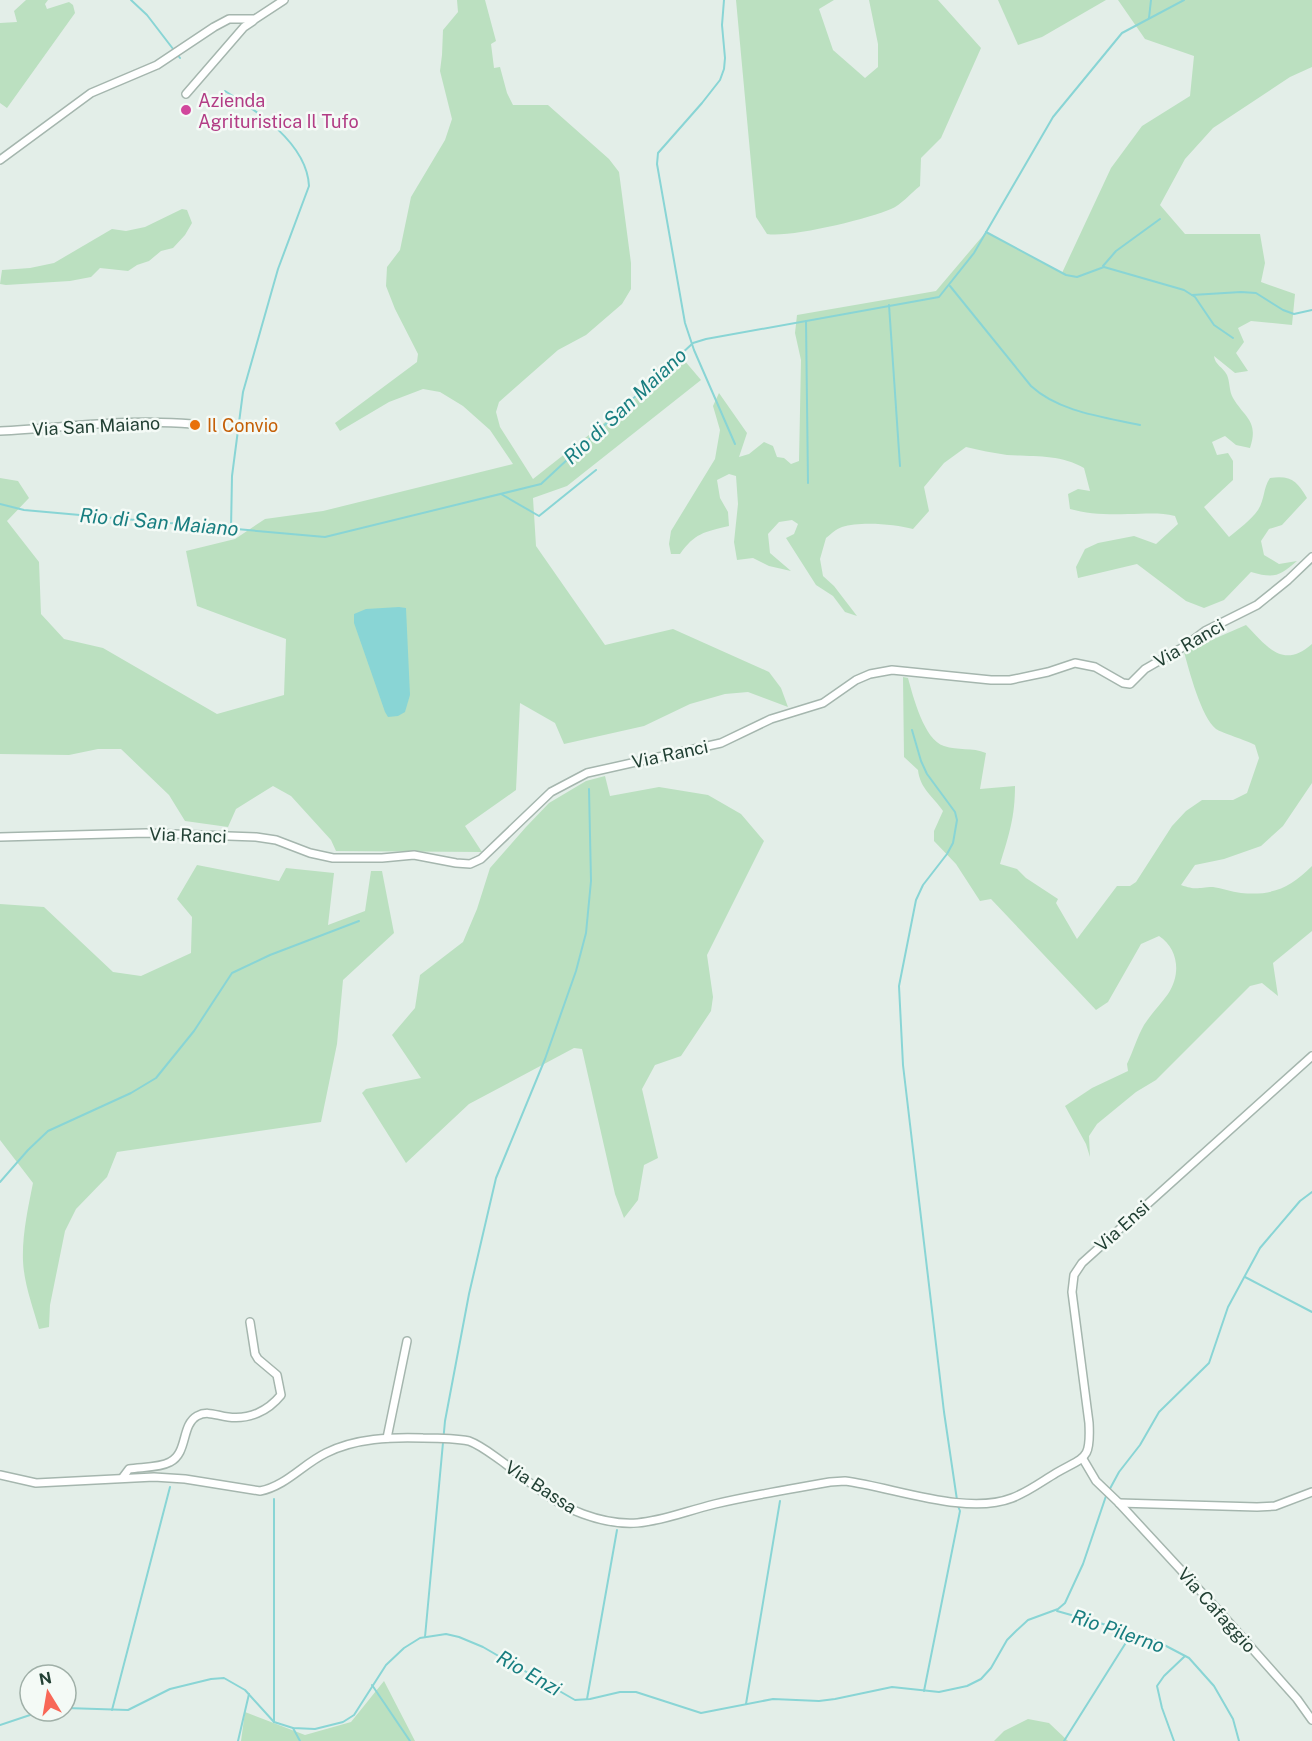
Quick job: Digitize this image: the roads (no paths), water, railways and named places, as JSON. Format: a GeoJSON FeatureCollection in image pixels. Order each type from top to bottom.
{"type":"FeatureCollection","features":[{"type":"Feature","properties":{"kind":"street"},"geometry":{"type":"LineString","coordinates":[[186,94],[244,27],[284,0]]}},
{"type":"Feature","properties":{"kind":"street"},"geometry":{"type":"LineString","coordinates":[[0,160],[91,93],[157,65],[229,19],[255,19]]}},
{"type":"Feature","properties":{"kind":"street","name":"Via San Maiano"},"geometry":{"type":"LineString","coordinates":[[0,431],[126,423],[192,424]]}},
{"type":"Feature","properties":{"kind":"street","name":"Via Ranci"},"geometry":{"type":"LineString","coordinates":[[0,837],[146,833],[256,837],[276,840],[310,853],[333,858],[382,858],[414,855],[470,864],[481,859],[551,792],[587,773],[721,743],[771,719],[823,703],[870,674],[892,670],[1010,680],[1048,672],[1074,663],[1095,667],[1123,683],[1130,684],[1145,669],[1185,646],[1205,631],[1257,605],[1312,557]]}},
{"type":"Feature","properties":{"kind":"street","name":"Via Ensi"},"geometry":{"type":"LineString","coordinates":[[1083,1459],[1090,1438],[1072,1292],[1074,1275],[1082,1263],[1312,1056]]}},
{"type":"Feature","properties":{"kind":"street"},"geometry":{"type":"LineString","coordinates":[[123,1477],[129,1469],[169,1463],[178,1456],[192,1420],[198,1416],[214,1413],[228,1417],[247,1418],[274,1404],[281,1395],[277,1375],[255,1354],[250,1322]]}},
{"type":"Feature","properties":{"kind":"street"},"geometry":{"type":"LineString","coordinates":[[387,1438],[407,1341]]}},
{"type":"Feature","properties":{"kind":"street","name":"Via Bassa"},"geometry":{"type":"LineString","coordinates":[[0,1475],[36,1483],[154,1477],[185,1479],[260,1491],[271,1489],[326,1453],[363,1441],[387,1438],[443,1438],[470,1442],[481,1447],[541,1491],[581,1514],[621,1523],[640,1524],[657,1522],[715,1504],[838,1481],[858,1482],[957,1502],[993,1503],[1011,1499],[1083,1459]]}},
{"type":"Feature","properties":{"kind":"street","name":"Via Cafaggio"},"geometry":{"type":"LineString","coordinates":[[1083,1459],[1096,1481],[1117,1500],[1298,1699],[1312,1719]]}},
{"type":"Feature","properties":{"kind":"street"},"geometry":{"type":"LineString","coordinates":[[1117,1500],[1257,1507],[1275,1506],[1312,1492]]}},
{"type":"Feature","properties":{"kind":"water"},"geometry":{"type":"Polygon","coordinates":[[[406,608],[410,695],[405,712],[398,716],[388,717],[354,623],[354,614],[366,609],[406,608]]]}},
{"type":"Feature","properties":{"kind":"waterway"},"geometry":{"type":"LineString","coordinates":[[131,0],[147,15],[180,58]]}},
{"type":"Feature","properties":{"kind":"waterway"},"geometry":{"type":"LineString","coordinates":[[724,0],[722,25],[725,58],[720,80],[658,153],[657,164],[685,323],[694,350],[735,444]]}},
{"type":"Feature","properties":{"kind":"waterway"},"geometry":{"type":"LineString","coordinates":[[1149,18],[1151,0]]}},
{"type":"Feature","properties":{"kind":"waterway","name":"Rio di San Maiano"},"geometry":{"type":"LineString","coordinates":[[0,504],[24,510],[325,537],[541,484],[693,343],[939,297],[974,253],[1053,117],[1122,33],[1184,0]]}},
{"type":"Feature","properties":{"kind":"waterway"},"geometry":{"type":"LineString","coordinates":[[225,91],[251,108],[290,142],[300,156],[309,186],[278,269],[243,392],[232,476],[231,529]]}},
{"type":"Feature","properties":{"kind":"waterway"},"geometry":{"type":"LineString","coordinates":[[1103,266],[1116,251],[1160,219]]}},
{"type":"Feature","properties":{"kind":"waterway"},"geometry":{"type":"LineString","coordinates":[[986,232],[1066,275],[1077,277],[1104,267],[1184,290],[1195,297],[1214,325],[1233,338]]}},
{"type":"Feature","properties":{"kind":"waterway"},"geometry":{"type":"LineString","coordinates":[[950,286],[1031,386],[1042,395],[1068,408],[1140,425]]}},
{"type":"Feature","properties":{"kind":"waterway"},"geometry":{"type":"LineString","coordinates":[[1192,295],[1256,293],[1283,310],[1294,314],[1312,310]]}},
{"type":"Feature","properties":{"kind":"waterway"},"geometry":{"type":"LineString","coordinates":[[889,305],[900,466]]}},
{"type":"Feature","properties":{"kind":"waterway"},"geometry":{"type":"LineString","coordinates":[[806,321],[808,483]]}},
{"type":"Feature","properties":{"kind":"waterway"},"geometry":{"type":"LineString","coordinates":[[501,494],[539,516],[596,470]]}},
{"type":"Feature","properties":{"kind":"waterway"},"geometry":{"type":"LineString","coordinates":[[912,730],[927,774],[955,812],[957,820],[953,843],[923,885],[916,900],[899,986],[903,1065],[944,1412],[957,1500]]}},
{"type":"Feature","properties":{"kind":"waterway"},"geometry":{"type":"LineString","coordinates":[[425,1637],[445,1421],[469,1294],[496,1178],[545,1059],[576,971],[586,933],[591,881],[589,789]]}},
{"type":"Feature","properties":{"kind":"waterway"},"geometry":{"type":"LineString","coordinates":[[0,1182],[48,1131],[131,1093],[156,1078],[194,1031],[232,973],[270,955],[359,921]]}},
{"type":"Feature","properties":{"kind":"waterway","name":"Rio Enzi"},"geometry":{"type":"LineString","coordinates":[[78,1708],[128,1710],[170,1689],[224,1678],[245,1690],[274,1722],[293,1728],[315,1729],[343,1722],[354,1715],[386,1665],[404,1648],[420,1638],[446,1634],[483,1647],[575,1700],[620,1692],[636,1692],[701,1713],[773,1699],[819,1701],[892,1687],[939,1692],[967,1686],[981,1679],[991,1668],[1007,1640],[1028,1620],[1058,1609],[1065,1603],[1083,1564],[1106,1496],[1119,1472],[1140,1445],[1159,1412],[1209,1363],[1228,1307],[1260,1248],[1300,1201],[1312,1192]]}},
{"type":"Feature","properties":{"kind":"waterway"},"geometry":{"type":"LineString","coordinates":[[1245,1277],[1312,1312]]}},
{"type":"Feature","properties":{"kind":"waterway"},"geometry":{"type":"LineString","coordinates":[[112,1710],[170,1487]]}},
{"type":"Feature","properties":{"kind":"waterway"},"geometry":{"type":"LineString","coordinates":[[274,1499],[274,1722]]}},
{"type":"Feature","properties":{"kind":"waterway"},"geometry":{"type":"LineString","coordinates":[[746,1704],[780,1501]]}},
{"type":"Feature","properties":{"kind":"waterway"},"geometry":{"type":"LineString","coordinates":[[924,1691],[960,1511],[958,1506]]}},
{"type":"Feature","properties":{"kind":"waterway"},"geometry":{"type":"LineString","coordinates":[[587,1699],[617,1530]]}},
{"type":"Feature","properties":{"kind":"waterway","name":"Rio Pilerno"},"geometry":{"type":"LineString","coordinates":[[1057,1611],[1149,1637],[1189,1658],[1214,1686],[1233,1719],[1239,1741]]}},
{"type":"Feature","properties":{"kind":"waterway"},"geometry":{"type":"LineString","coordinates":[[1064,1741],[1132,1633]]}},
{"type":"Feature","properties":{"kind":"waterway"},"geometry":{"type":"LineString","coordinates":[[1174,1741],[1157,1686],[1185,1656]]}},
{"type":"Feature","properties":{"kind":"waterway"},"geometry":{"type":"LineString","coordinates":[[372,1685],[410,1741]]}},
{"type":"Feature","properties":{"kind":"waterway"},"geometry":{"type":"LineString","coordinates":[[238,1741],[249,1694]]}},
{"type":"Feature","properties":{"kind":"waterway","name":"Rio Enzi"},"geometry":{"type":"LineString","coordinates":[[0,1725],[18,1719]]}},
{"type":"Feature","properties":{"kind":"waterway"},"geometry":{"type":"LineString","coordinates":[[293,1728],[300,1741]]}},
{"type":"Feature","properties":{"kind":"place","name":"Azienda Agrituristica Il Tufo"},"geometry":{"type":"Point","coordinates":[186,110]}},
{"type":"Feature","properties":{"kind":"place","name":"Il Convio"},"geometry":{"type":"Point","coordinates":[195,425]}}]}
